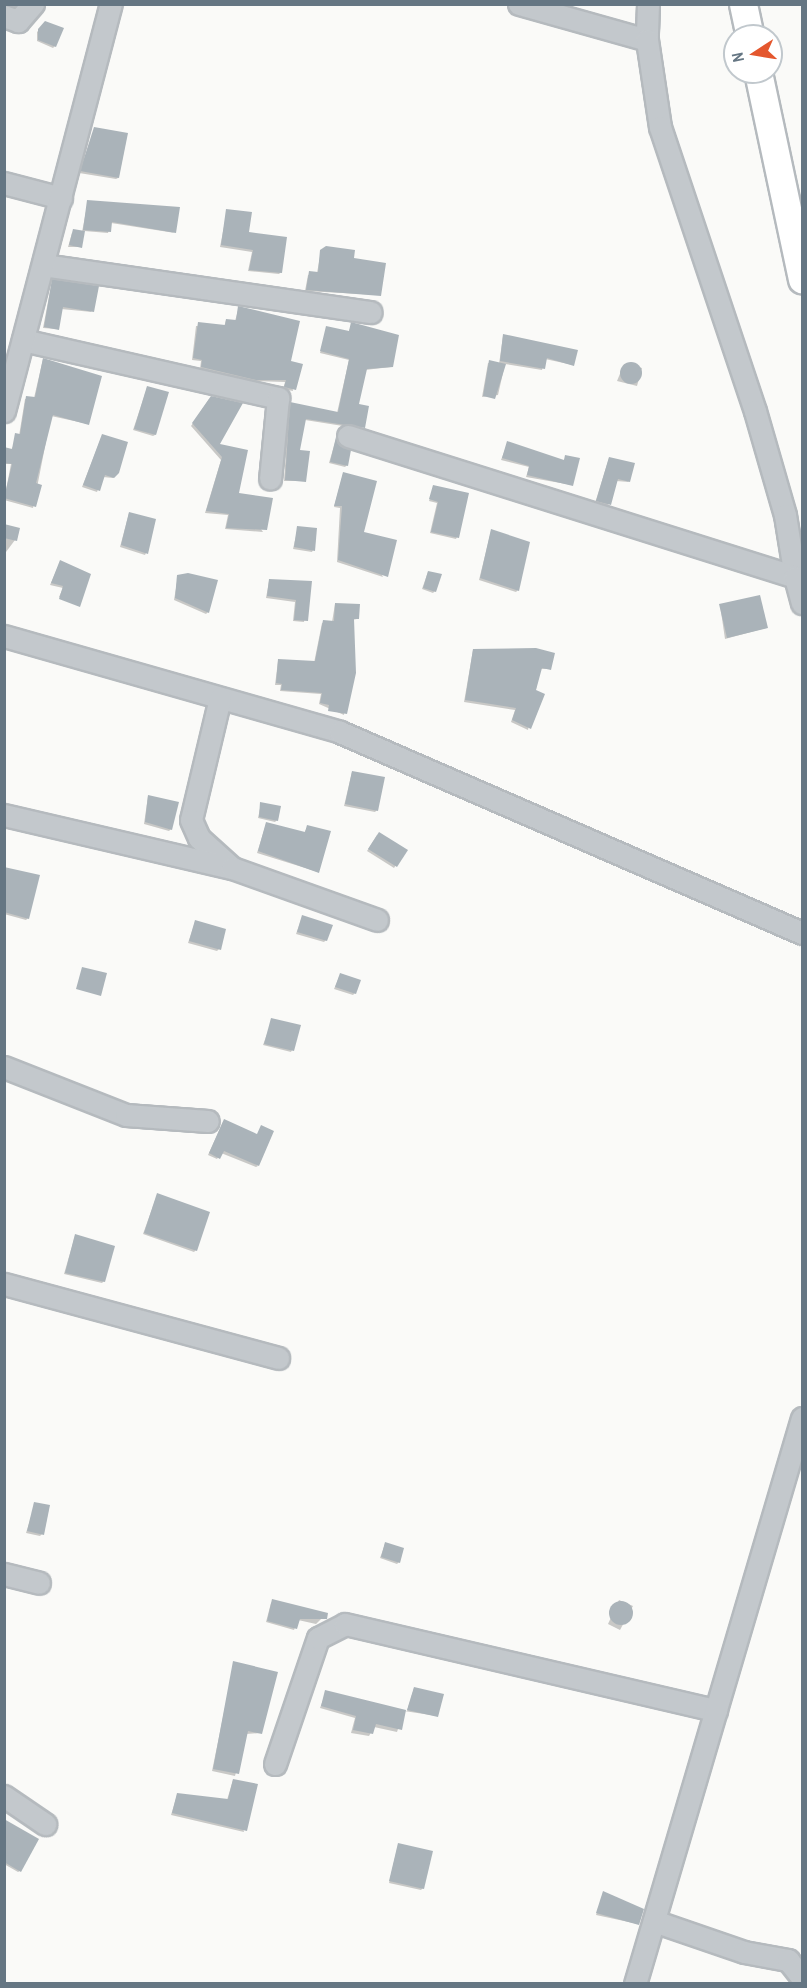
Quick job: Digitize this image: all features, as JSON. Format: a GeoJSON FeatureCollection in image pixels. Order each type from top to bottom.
{"type":"FeatureCollection","features":[{"type":"Feature","properties":{"kind":"main road"},"geometry":{"type":"LineString","coordinates":[[744,4],[748,24]]}},
{"type":"Feature","properties":{"kind":"main road"},"geometry":{"type":"LineString","coordinates":[[761,84],[802,279]]}},
{"type":"Feature","properties":{"kind":"street"},"geometry":{"type":"LineString","coordinates":[[4,16],[18,21],[33,4]]}},
{"type":"Feature","properties":{"kind":"street"},"geometry":{"type":"LineString","coordinates":[[4,411],[111,4]]}},
{"type":"Feature","properties":{"kind":"street"},"geometry":{"type":"LineString","coordinates":[[519,4],[647,40]]}},
{"type":"Feature","properties":{"kind":"street"},"geometry":{"type":"LineString","coordinates":[[648,4],[647,40],[660,127],[755,411],[785,516],[795,577],[802,603]]}},
{"type":"Feature","properties":{"kind":"street"},"geometry":{"type":"LineString","coordinates":[[4,183],[61,198]]}},
{"type":"Feature","properties":{"kind":"street"},"geometry":{"type":"LineString","coordinates":[[43,264],[371,312]]}},
{"type":"Feature","properties":{"kind":"street"},"geometry":{"type":"LineString","coordinates":[[23,340],[278,398],[270,479]]}},
{"type":"Feature","properties":{"kind":"street"},"geometry":{"type":"LineString","coordinates":[[348,436],[795,577]]}},
{"type":"Feature","properties":{"kind":"street"},"geometry":{"type":"LineString","coordinates":[[5,637],[340,732],[802,933]]}},
{"type":"Feature","properties":{"kind":"street"},"geometry":{"type":"LineString","coordinates":[[220,698],[191,820],[199,838],[232,868]]}},
{"type":"Feature","properties":{"kind":"street"},"geometry":{"type":"LineString","coordinates":[[4,815],[232,868],[377,920]]}},
{"type":"Feature","properties":{"kind":"street"},"geometry":{"type":"LineString","coordinates":[[4,1067],[126,1115],[208,1120]]}},
{"type":"Feature","properties":{"kind":"street"},"geometry":{"type":"LineString","coordinates":[[4,1284],[278,1358]]}},
{"type":"Feature","properties":{"kind":"street"},"geometry":{"type":"LineString","coordinates":[[635,1983],[802,1418]]}},
{"type":"Feature","properties":{"kind":"street"},"geometry":{"type":"LineString","coordinates":[[4,1574],[39,1583]]}},
{"type":"Feature","properties":{"kind":"street"},"geometry":{"type":"LineString","coordinates":[[275,1764],[318,1638],[345,1624],[716,1710]]}},
{"type":"Feature","properties":{"kind":"street"},"geometry":{"type":"LineString","coordinates":[[4,1796],[45,1824]]}},
{"type":"Feature","properties":{"kind":"street"},"geometry":{"type":"LineString","coordinates":[[654,1921],[744,1952],[788,1960],[802,1978]]}},
{"type":"Feature","properties":{"kind":"building"},"geometry":{"type":"Polygon","coordinates":[[[45,21],[64,28],[56,47],[38,40],[38,29],[45,21]]]}},
{"type":"Feature","properties":{"kind":"building"},"geometry":{"type":"Polygon","coordinates":[[[94,127],[128,133],[119,178],[80,171],[94,127]]]}},
{"type":"Feature","properties":{"kind":"building"},"geometry":{"type":"Polygon","coordinates":[[[87,200],[180,207],[176,233],[112,222],[111,232],[83,230],[87,200]]]}},
{"type":"Feature","properties":{"kind":"building"},"geometry":{"type":"Polygon","coordinates":[[[226,209],[252,212],[249,232],[287,237],[282,273],[249,270],[253,250],[221,245],[226,209]]]}},
{"type":"Feature","properties":{"kind":"building"},"geometry":{"type":"Polygon","coordinates":[[[73,229],[85,231],[82,248],[69,245],[73,229]]]}},
{"type":"Feature","properties":{"kind":"building"},"geometry":{"type":"Polygon","coordinates":[[[326,246],[355,250],[354,258],[386,263],[381,296],[306,290],[309,271],[318,272],[320,250],[326,246]]]}},
{"type":"Feature","properties":{"kind":"building"},"geometry":{"type":"Polygon","coordinates":[[[52,279],[99,286],[94,312],[63,307],[59,330],[44,327],[52,279]]]}},
{"type":"Feature","properties":{"kind":"building"},"geometry":{"type":"Polygon","coordinates":[[[238,306],[300,321],[291,361],[303,364],[296,390],[284,387],[286,380],[256,380],[201,367],[202,360],[193,358],[198,322],[225,325],[226,319],[236,320],[238,306]]]}},
{"type":"Feature","properties":{"kind":"building"},"geometry":{"type":"Polygon","coordinates":[[[351,322],[399,335],[393,367],[367,369],[359,404],[369,406],[365,428],[306,419],[300,450],[310,451],[306,482],[285,480],[290,402],[338,412],[349,359],[320,351],[326,326],[349,331],[351,322]]]}},
{"type":"Feature","properties":{"kind":"building"},"geometry":{"type":"Polygon","coordinates":[[[503,334],[578,350],[574,366],[547,358],[545,369],[500,361],[503,334]]]}},
{"type":"Feature","properties":{"kind":"building"},"geometry":{"type":"Polygon","coordinates":[[[43,358],[102,376],[89,425],[53,415],[36,483],[42,485],[36,507],[4,498],[12,464],[4,463],[4,447],[12,449],[15,433],[20,434],[26,396],[35,397],[43,358]]]}},
{"type":"Feature","properties":{"kind":"building"},"geometry":{"type":"Polygon","coordinates":[[[489,360],[506,364],[495,399],[483,396],[489,360]]]}},
{"type":"Feature","properties":{"kind":"building"},"geometry":{"type":"Polygon","coordinates":[[[631,362],[639,365],[642,373],[639,381],[631,384],[623,381],[620,373],[623,365],[631,362]]]}},
{"type":"Feature","properties":{"kind":"building"},"geometry":{"type":"Polygon","coordinates":[[[147,386],[169,392],[156,435],[134,429],[147,386]]]}},
{"type":"Feature","properties":{"kind":"building"},"geometry":{"type":"Polygon","coordinates":[[[211,396],[243,403],[220,444],[248,450],[239,493],[273,498],[267,530],[226,528],[229,514],[206,511],[222,457],[192,423],[211,396]]]}},
{"type":"Feature","properties":{"kind":"building"},"geometry":{"type":"Polygon","coordinates":[[[102,434],[128,442],[119,473],[114,478],[105,475],[100,491],[83,485],[102,434]]]}},
{"type":"Feature","properties":{"kind":"building"},"geometry":{"type":"Polygon","coordinates":[[[336,437],[351,450],[348,466],[330,462],[336,437]]]}},
{"type":"Feature","properties":{"kind":"building"},"geometry":{"type":"Polygon","coordinates":[[[507,441],[564,460],[565,455],[580,458],[573,486],[527,475],[529,466],[502,458],[507,441]]]}},
{"type":"Feature","properties":{"kind":"building"},"geometry":{"type":"Polygon","coordinates":[[[609,457],[635,463],[630,482],[618,479],[611,505],[596,501],[609,457]]]}},
{"type":"Feature","properties":{"kind":"building"},"geometry":{"type":"Polygon","coordinates":[[[343,472],[377,481],[364,532],[397,540],[388,577],[338,560],[342,506],[334,506],[343,472]]]}},
{"type":"Feature","properties":{"kind":"building"},"geometry":{"type":"Polygon","coordinates":[[[433,485],[469,493],[459,538],[431,532],[438,502],[429,499],[433,485]]]}},
{"type":"Feature","properties":{"kind":"building"},"geometry":{"type":"Polygon","coordinates":[[[129,512],[156,519],[148,554],[121,545],[129,512]]]}},
{"type":"Feature","properties":{"kind":"building"},"geometry":{"type":"Polygon","coordinates":[[[4,524],[20,528],[17,541],[4,538],[4,524]]]}},
{"type":"Feature","properties":{"kind":"building"},"geometry":{"type":"Polygon","coordinates":[[[297,526],[317,528],[315,551],[294,547],[297,526]]]}},
{"type":"Feature","properties":{"kind":"building"},"geometry":{"type":"Polygon","coordinates":[[[491,529],[530,542],[519,591],[480,578],[491,529]]]}},
{"type":"Feature","properties":{"kind":"building"},"geometry":{"type":"Polygon","coordinates":[[[60,560],[91,574],[80,607],[59,599],[63,586],[51,583],[60,560]]]}},
{"type":"Feature","properties":{"kind":"building"},"geometry":{"type":"Polygon","coordinates":[[[428,571],[442,574],[436,592],[423,588],[428,571]]]}},
{"type":"Feature","properties":{"kind":"building"},"geometry":{"type":"Polygon","coordinates":[[[188,573],[218,580],[209,613],[175,598],[177,575],[188,573]]]}},
{"type":"Feature","properties":{"kind":"building"},"geometry":{"type":"Polygon","coordinates":[[[269,579],[312,581],[308,621],[294,620],[296,600],[267,596],[269,579]]]}},
{"type":"Feature","properties":{"kind":"building"},"geometry":{"type":"Polygon","coordinates":[[[760,595],[768,628],[727,638],[719,604],[760,595]]]}},
{"type":"Feature","properties":{"kind":"building"},"geometry":{"type":"Polygon","coordinates":[[[335,603],[360,604],[359,619],[354,619],[356,673],[347,714],[328,711],[329,705],[320,703],[322,693],[281,690],[282,684],[276,683],[278,659],[315,661],[323,620],[334,621],[335,603]]]}},
{"type":"Feature","properties":{"kind":"building"},"geometry":{"type":"Polygon","coordinates":[[[536,648],[555,653],[551,670],[542,668],[536,690],[545,694],[531,729],[512,720],[516,708],[465,700],[473,649],[536,648]]]}},
{"type":"Feature","properties":{"kind":"building"},"geometry":{"type":"Polygon","coordinates":[[[352,771],[385,777],[378,811],[345,804],[352,771]]]}},
{"type":"Feature","properties":{"kind":"building"},"geometry":{"type":"Polygon","coordinates":[[[148,795],[179,802],[172,830],[145,822],[148,795]]]}},
{"type":"Feature","properties":{"kind":"building"},"geometry":{"type":"Polygon","coordinates":[[[260,802],[281,806],[278,821],[259,817],[260,802]]]}},
{"type":"Feature","properties":{"kind":"building"},"geometry":{"type":"Polygon","coordinates":[[[266,822],[305,832],[307,825],[331,831],[319,873],[258,851],[266,822]]]}},
{"type":"Feature","properties":{"kind":"building"},"geometry":{"type":"Polygon","coordinates":[[[379,832],[408,850],[397,867],[368,849],[379,832]]]}},
{"type":"Feature","properties":{"kind":"building"},"geometry":{"type":"Polygon","coordinates":[[[4,867],[40,875],[29,919],[4,912],[4,867]]]}},
{"type":"Feature","properties":{"kind":"building"},"geometry":{"type":"Polygon","coordinates":[[[302,915],[333,925],[327,941],[297,932],[302,915]]]}},
{"type":"Feature","properties":{"kind":"building"},"geometry":{"type":"Polygon","coordinates":[[[195,920],[226,929],[221,950],[189,941],[195,920]]]}},
{"type":"Feature","properties":{"kind":"building"},"geometry":{"type":"Polygon","coordinates":[[[82,967],[107,973],[101,996],[76,989],[82,967]]]}},
{"type":"Feature","properties":{"kind":"building"},"geometry":{"type":"Polygon","coordinates":[[[340,973],[361,980],[356,994],[335,987],[340,973]]]}},
{"type":"Feature","properties":{"kind":"building"},"geometry":{"type":"Polygon","coordinates":[[[271,1018],[301,1025],[294,1051],[264,1044],[271,1018]]]}},
{"type":"Feature","properties":{"kind":"building"},"geometry":{"type":"Polygon","coordinates":[[[224,1119],[257,1134],[261,1125],[274,1131],[259,1166],[224,1151],[220,1159],[209,1153],[224,1119]]]}},
{"type":"Feature","properties":{"kind":"building"},"geometry":{"type":"Polygon","coordinates":[[[157,1193],[210,1212],[197,1251],[144,1233],[157,1193]]]}},
{"type":"Feature","properties":{"kind":"building"},"geometry":{"type":"Polygon","coordinates":[[[75,1234],[115,1246],[105,1282],[65,1273],[75,1234]]]}},
{"type":"Feature","properties":{"kind":"building"},"geometry":{"type":"Polygon","coordinates":[[[34,1502],[50,1505],[44,1535],[27,1531],[34,1502]]]}},
{"type":"Feature","properties":{"kind":"building"},"geometry":{"type":"Polygon","coordinates":[[[385,1542],[404,1548],[400,1563],[381,1557],[385,1542]]]}},
{"type":"Feature","properties":{"kind":"building"},"geometry":{"type":"Polygon","coordinates":[[[272,1599],[328,1613],[327,1619],[300,1619],[297,1629],[267,1621],[272,1599]]]}},
{"type":"Feature","properties":{"kind":"building"},"geometry":{"type":"Polygon","coordinates":[[[621,1601],[630,1604],[633,1613],[630,1622],[621,1625],[612,1622],[609,1613],[612,1604],[621,1601]]]}},
{"type":"Feature","properties":{"kind":"building"},"geometry":{"type":"Polygon","coordinates":[[[233,1661],[278,1672],[262,1734],[248,1731],[239,1774],[213,1769],[233,1661]]]}},
{"type":"Feature","properties":{"kind":"building"},"geometry":{"type":"Polygon","coordinates":[[[414,1687],[444,1694],[438,1717],[407,1710],[414,1687]]]}},
{"type":"Feature","properties":{"kind":"building"},"geometry":{"type":"Polygon","coordinates":[[[325,1690],[406,1710],[402,1730],[376,1724],[373,1734],[353,1730],[356,1716],[321,1706],[325,1690]]]}},
{"type":"Feature","properties":{"kind":"building"},"geometry":{"type":"Polygon","coordinates":[[[233,1779],[258,1784],[247,1831],[172,1813],[177,1793],[228,1799],[233,1779]]]}},
{"type":"Feature","properties":{"kind":"building"},"geometry":{"type":"Polygon","coordinates":[[[4,1819],[39,1839],[21,1872],[4,1862],[4,1819]]]}},
{"type":"Feature","properties":{"kind":"building"},"geometry":{"type":"Polygon","coordinates":[[[398,1843],[433,1851],[424,1889],[389,1881],[398,1843]]]}},
{"type":"Feature","properties":{"kind":"building"},"geometry":{"type":"Polygon","coordinates":[[[603,1891],[644,1909],[639,1925],[596,1913],[603,1891]]]}}]}
